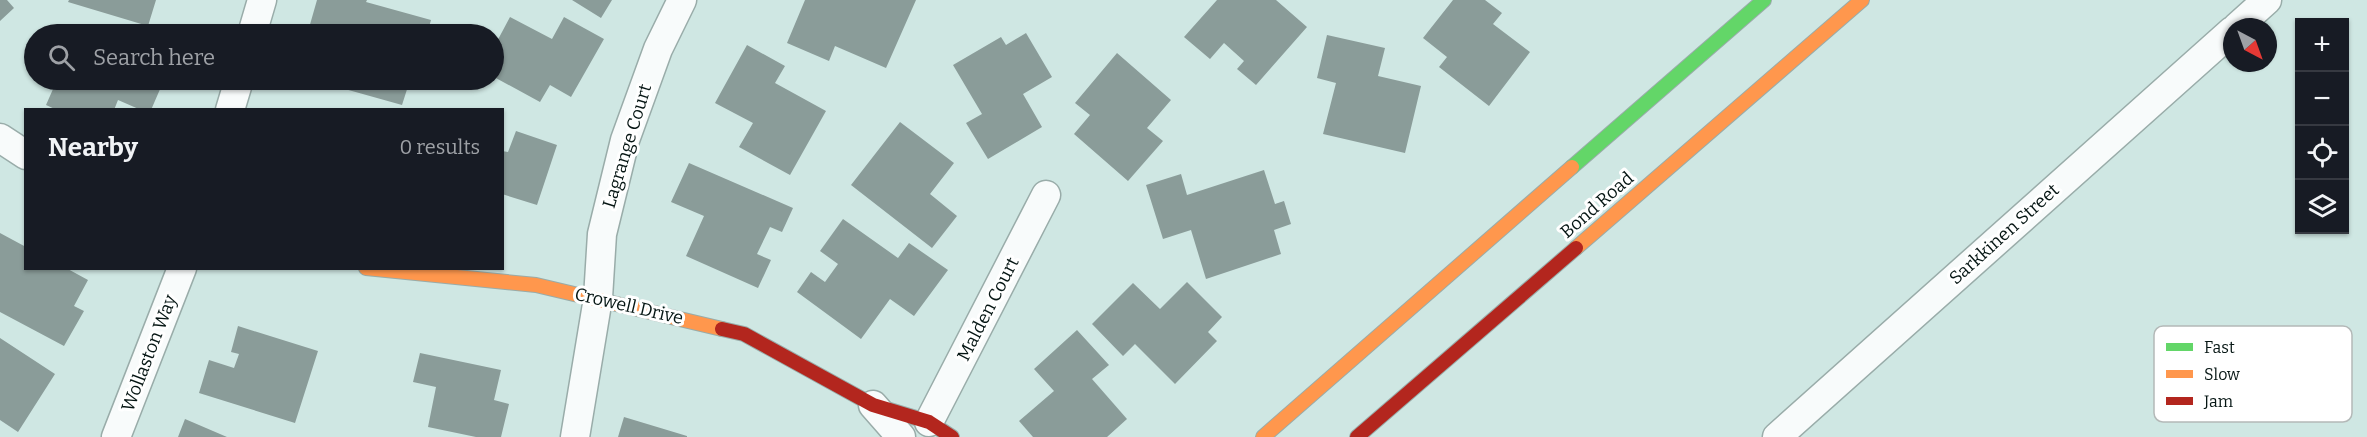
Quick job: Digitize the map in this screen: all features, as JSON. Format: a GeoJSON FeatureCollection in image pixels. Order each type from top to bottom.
{"type":"FeatureCollection","features":[{"type":"Feature","properties":{"kind":"main road"},"geometry":{"type":"LineString","coordinates":[[1263,437],[1764,0]]}},
{"type":"Feature","properties":{"kind":"main road","name":"Bond Road"},"geometry":{"type":"LineString","coordinates":[[1357,437],[1862,0]]}},
{"type":"Feature","properties":{"kind":"main road","name":"Crowell Drive"},"geometry":{"type":"LineString","coordinates":[[386,270],[536,285],[744,334],[873,405],[940,430]]}},
{"type":"Feature","properties":{"kind":"street"},"geometry":{"type":"LineString","coordinates":[[255,24],[262,0]]}},
{"type":"Feature","properties":{"kind":"street","name":"Lagrange Court"},"geometry":{"type":"LineString","coordinates":[[575,437],[598,298],[602,234],[625,140],[658,49],[682,0]]}},
{"type":"Feature","properties":{"kind":"street"},"geometry":{"type":"LineString","coordinates":[[2247,18],[2267,0]]}},
{"type":"Feature","properties":{"kind":"street","name":"Sarkkinen Street"},"geometry":{"type":"LineString","coordinates":[[1777,437],[2223,39]]}},
{"type":"Feature","properties":{"kind":"street"},"geometry":{"type":"LineString","coordinates":[[231,108],[236,90]]}},
{"type":"Feature","properties":{"kind":"street"},"geometry":{"type":"LineString","coordinates":[[0,138],[24,154]]}},
{"type":"Feature","properties":{"kind":"street","name":"Malden Court"},"geometry":{"type":"LineString","coordinates":[[940,430],[1046,195]]}},
{"type":"Feature","properties":{"kind":"street","name":"Wollaston Way"},"geometry":{"type":"LineString","coordinates":[[116,437],[181,270]]}},
{"type":"Feature","properties":{"kind":"street","name":"Crowell Drive"},"geometry":{"type":"LineString","coordinates":[[873,405],[901,437]]}},
{"type":"Feature","properties":{"kind":"building"},"geometry":{"type":"Polygon","coordinates":[[[0,0],[7,0],[14,8],[0,21],[0,0]]]}},
{"type":"Feature","properties":{"kind":"building"},"geometry":{"type":"Polygon","coordinates":[[[69,0],[156,0],[149,24],[141,24],[68,2],[69,0]]]}},
{"type":"Feature","properties":{"kind":"building"},"geometry":{"type":"Polygon","coordinates":[[[317,0],[367,0],[366,2],[431,20],[430,24],[310,24],[317,0]]]}},
{"type":"Feature","properties":{"kind":"building"},"geometry":{"type":"Polygon","coordinates":[[[572,0],[612,0],[601,18],[572,0]]]}},
{"type":"Feature","properties":{"kind":"building"},"geometry":{"type":"Polygon","coordinates":[[[805,0],[916,0],[886,68],[835,46],[829,61],[787,43],[805,0]]]}},
{"type":"Feature","properties":{"kind":"building"},"geometry":{"type":"Polygon","coordinates":[[[1217,0],[1276,0],[1307,27],[1256,85],[1237,69],[1244,61],[1224,43],[1210,59],[1184,37],[1217,0]]]}},
{"type":"Feature","properties":{"kind":"building"},"geometry":{"type":"Polygon","coordinates":[[[1453,0],[1485,0],[1502,13],[1493,24],[1530,52],[1489,106],[1439,67],[1447,57],[1423,38],[1453,0]]]}},
{"type":"Feature","properties":{"kind":"building"},"geometry":{"type":"Polygon","coordinates":[[[510,17],[552,39],[564,17],[604,39],[571,97],[550,85],[540,102],[504,82],[504,28],[510,17]]]}},
{"type":"Feature","properties":{"kind":"building"},"geometry":{"type":"Polygon","coordinates":[[[1026,33],[1052,77],[1023,94],[1042,127],[988,159],[966,123],[982,114],[953,65],[1001,37],[1006,45],[1026,33]]]}},
{"type":"Feature","properties":{"kind":"building"},"geometry":{"type":"Polygon","coordinates":[[[1327,35],[1385,48],[1378,76],[1421,86],[1405,153],[1323,134],[1336,83],[1317,78],[1327,35]]]}},
{"type":"Feature","properties":{"kind":"building"},"geometry":{"type":"Polygon","coordinates":[[[747,45],[785,66],[775,83],[826,111],[790,175],[739,147],[753,123],[715,103],[747,45]]]}},
{"type":"Feature","properties":{"kind":"building"},"geometry":{"type":"Polygon","coordinates":[[[1117,53],[1171,100],[1147,128],[1163,141],[1128,181],[1074,134],[1090,115],[1075,103],[1117,53]]]}},
{"type":"Feature","properties":{"kind":"building"},"geometry":{"type":"Polygon","coordinates":[[[53,90],[160,90],[152,108],[136,108],[118,100],[115,108],[53,108],[46,105],[53,90]]]}},
{"type":"Feature","properties":{"kind":"building"},"geometry":{"type":"Polygon","coordinates":[[[348,90],[407,90],[402,105],[348,90]]]}},
{"type":"Feature","properties":{"kind":"building"},"geometry":{"type":"Polygon","coordinates":[[[900,122],[954,163],[930,194],[957,216],[932,248],[851,185],[900,122]]]}},
{"type":"Feature","properties":{"kind":"building"},"geometry":{"type":"Polygon","coordinates":[[[516,131],[557,145],[537,205],[504,195],[504,151],[508,152],[516,131]]]}},
{"type":"Feature","properties":{"kind":"building"},"geometry":{"type":"Polygon","coordinates":[[[689,163],[793,208],[782,232],[770,227],[757,254],[771,260],[758,288],[686,256],[704,216],[671,202],[689,163]]]}},
{"type":"Feature","properties":{"kind":"building"},"geometry":{"type":"Polygon","coordinates":[[[1264,170],[1275,204],[1284,201],[1291,224],[1274,230],[1281,254],[1206,279],[1191,230],[1163,239],[1146,185],[1181,174],[1187,195],[1264,170]]]}},
{"type":"Feature","properties":{"kind":"building"},"geometry":{"type":"Polygon","coordinates":[[[843,219],[898,258],[909,243],[948,270],[914,316],[890,299],[861,339],[797,292],[811,272],[825,282],[838,264],[820,251],[843,219]]]}},
{"type":"Feature","properties":{"kind":"building"},"geometry":{"type":"Polygon","coordinates":[[[0,233],[24,246],[24,270],[70,270],[88,280],[74,306],[84,311],[64,346],[0,312],[0,233]]]}},
{"type":"Feature","properties":{"kind":"building"},"geometry":{"type":"Polygon","coordinates":[[[1187,282],[1222,317],[1208,332],[1217,341],[1175,384],[1135,344],[1123,356],[1092,324],[1133,283],[1160,309],[1187,282]]]}},
{"type":"Feature","properties":{"kind":"building"},"geometry":{"type":"Polygon","coordinates":[[[238,326],[318,351],[295,423],[199,393],[209,360],[234,368],[239,354],[231,352],[238,326]]]}},
{"type":"Feature","properties":{"kind":"building"},"geometry":{"type":"Polygon","coordinates":[[[1077,330],[1109,365],[1092,379],[1127,419],[1107,437],[1033,437],[1019,421],[1054,391],[1034,369],[1077,330]]]}},
{"type":"Feature","properties":{"kind":"building"},"geometry":{"type":"Polygon","coordinates":[[[0,338],[55,374],[18,432],[0,420],[0,338]]]}},
{"type":"Feature","properties":{"kind":"building"},"geometry":{"type":"Polygon","coordinates":[[[420,353],[501,370],[494,400],[509,404],[501,437],[476,437],[428,427],[436,387],[413,382],[420,353]]]}},
{"type":"Feature","properties":{"kind":"building"},"geometry":{"type":"Polygon","coordinates":[[[624,417],[687,436],[687,437],[618,437],[624,417]]]}},
{"type":"Feature","properties":{"kind":"building"},"geometry":{"type":"Polygon","coordinates":[[[185,419],[227,437],[178,437],[185,419]]]}},
{"type":"Feature","properties":{"kind":"traffic: fast"},"geometry":{"type":"LineString","coordinates":[[1572,167],[1764,0]]}},
{"type":"Feature","properties":{"kind":"traffic: slow"},"geometry":{"type":"LineString","coordinates":[[1576,248],[1862,0]]}},
{"type":"Feature","properties":{"kind":"traffic: slow"},"geometry":{"type":"LineString","coordinates":[[1263,437],[1572,167]]}},
{"type":"Feature","properties":{"kind":"traffic: slow"},"geometry":{"type":"LineString","coordinates":[[386,270],[536,285],[722,329]]}},
{"type":"Feature","properties":{"kind":"traffic: jam"},"geometry":{"type":"LineString","coordinates":[[1357,437],[1576,248]]}},
{"type":"Feature","properties":{"kind":"traffic: jam"},"geometry":{"type":"LineString","coordinates":[[722,329],[744,334],[873,405],[929,422],[952,437]]}}]}
